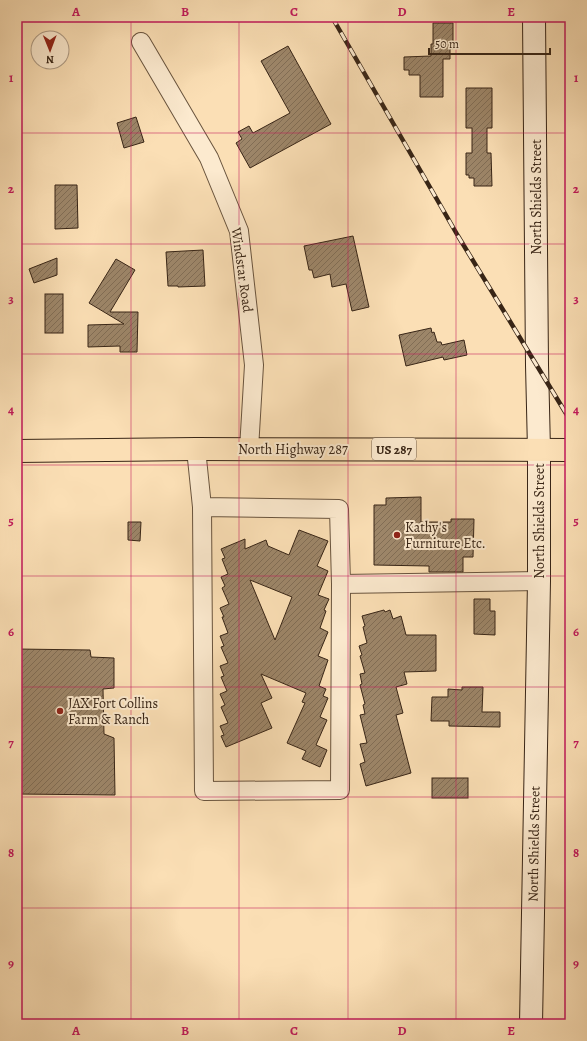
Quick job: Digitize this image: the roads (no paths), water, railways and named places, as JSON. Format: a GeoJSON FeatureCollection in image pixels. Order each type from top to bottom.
{"type":"FeatureCollection","features":[{"type":"Feature","properties":{"kind":"highway","name":"North Highway 287"},"geometry":{"type":"LineString","coordinates":[[17,451],[196,449],[570,450]]}},
{"type":"Feature","properties":{"kind":"street","name":"North Shields Street"},"geometry":{"type":"LineString","coordinates":[[530,1024],[539,581],[534,17]]}},
{"type":"Feature","properties":{"kind":"street","name":"Windstar Road"},"geometry":{"type":"LineString","coordinates":[[141,42],[210,158],[239,231],[254,365],[249,449]]}},
{"type":"Feature","properties":{"kind":"street"},"geometry":{"type":"LineString","coordinates":[[196,449],[202,507],[204,791],[340,790],[341,584],[339,509],[202,507]]}},
{"type":"Feature","properties":{"kind":"street"},"geometry":{"type":"LineString","coordinates":[[341,584],[539,581]]}},
{"type":"Feature","properties":{"kind":"railway"},"geometry":{"type":"LineString","coordinates":[[332,17],[458,236],[570,420]]}},
{"type":"Feature","properties":{"kind":"place","name":"Kathy's Furniture Etc."},"geometry":{"type":"Point","coordinates":[397,535]}},
{"type":"Feature","properties":{"kind":"place","name":"JAX Fort Collins Farm & Ranch"},"geometry":{"type":"Point","coordinates":[60,711]}}]}
